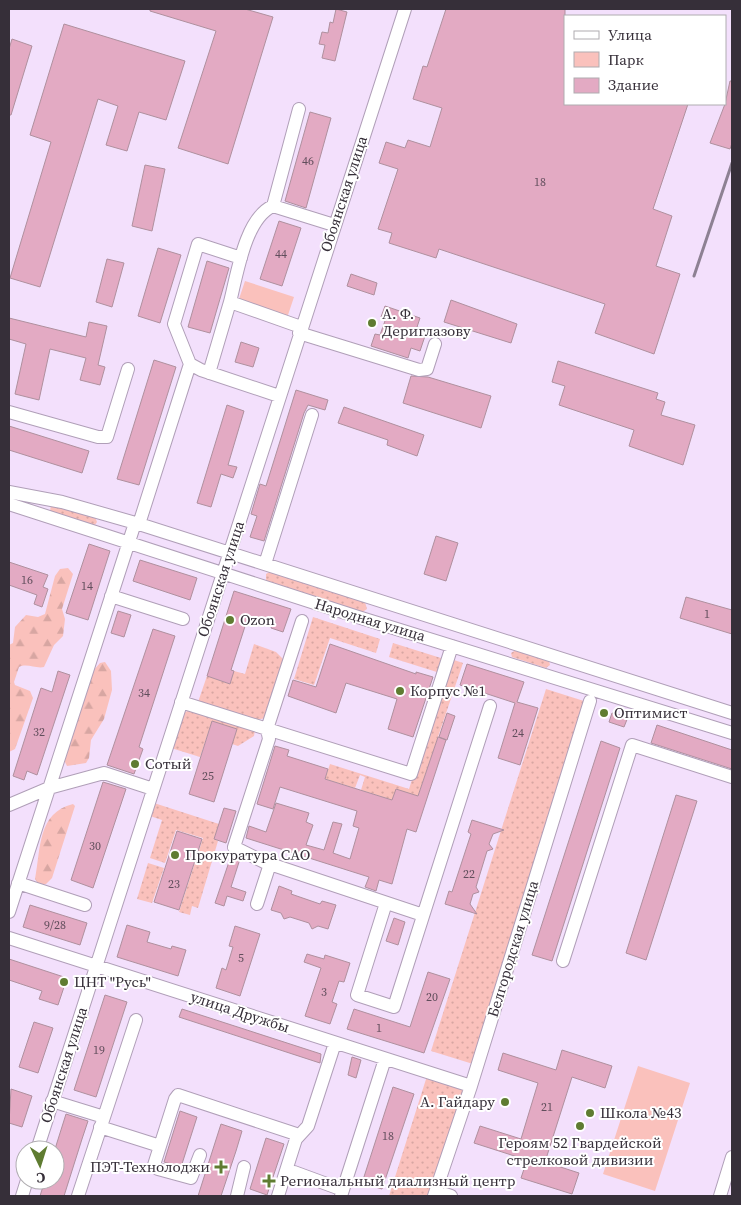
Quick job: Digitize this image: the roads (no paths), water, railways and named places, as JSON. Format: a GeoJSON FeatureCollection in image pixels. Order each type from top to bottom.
{"type":"FeatureCollection","features":[{"type":"Feature","properties":{"kind":"street","name":"Обоянская улица"},"geometry":{"type":"LineString","coordinates":[[40,1140],[405,9]]}},
{"type":"Feature","properties":{"kind":"street"},"geometry":{"type":"LineString","coordinates":[[273,206],[299,109]]}},
{"type":"Feature","properties":{"kind":"street"},"geometry":{"type":"LineString","coordinates":[[209,373],[246,242],[263,210],[273,206],[334,225]]}},
{"type":"Feature","properties":{"kind":"street"},"geometry":{"type":"LineString","coordinates":[[9,912],[128,543],[137,523],[190,364],[174,324],[195,248],[198,244],[241,258]]}},
{"type":"Feature","properties":{"kind":"street"},"geometry":{"type":"LineString","coordinates":[[230,302],[300,330],[419,370],[427,369],[435,344]]}},
{"type":"Feature","properties":{"kind":"street"},"geometry":{"type":"LineString","coordinates":[[190,364],[209,373],[279,396]]}},
{"type":"Feature","properties":{"kind":"street"},"geometry":{"type":"LineString","coordinates":[[9,412],[98,437],[107,437],[128,370]]}},
{"type":"Feature","properties":{"kind":"street"},"geometry":{"type":"LineString","coordinates":[[265,564],[312,415]]}},
{"type":"Feature","properties":{"kind":"street","name":"Народная улица"},"geometry":{"type":"LineString","coordinates":[[9,492],[62,502],[137,523],[732,713]]}},
{"type":"Feature","properties":{"kind":"street","name":"Народная улица"},"geometry":{"type":"LineString","coordinates":[[9,504],[223,574],[732,733]]}},
{"type":"Feature","properties":{"kind":"street"},"geometry":{"type":"LineString","coordinates":[[111,596],[183,619]]}},
{"type":"Feature","properties":{"kind":"street"},"geometry":{"type":"LineString","coordinates":[[302,621],[267,729],[268,738],[234,847],[270,864],[423,915]]}},
{"type":"Feature","properties":{"kind":"street"},"geometry":{"type":"LineString","coordinates":[[181,702],[411,774],[452,646]]}},
{"type":"Feature","properties":{"kind":"street","name":"Белгородская улица"},"geometry":{"type":"LineString","coordinates":[[444,1196],[471,1086],[590,701]]}},
{"type":"Feature","properties":{"kind":"street"},"geometry":{"type":"LineString","coordinates":[[386,903],[357,995],[394,1007],[490,706]]}},
{"type":"Feature","properties":{"kind":"street"},"geometry":{"type":"LineString","coordinates":[[563,961],[632,745],[732,777]]}},
{"type":"Feature","properties":{"kind":"street"},"geometry":{"type":"LineString","coordinates":[[12,802],[49,788],[104,773],[153,789]]}},
{"type":"Feature","properties":{"kind":"street"},"geometry":{"type":"LineString","coordinates":[[257,904],[270,864]]}},
{"type":"Feature","properties":{"kind":"street"},"geometry":{"type":"LineString","coordinates":[[18,883],[84,905]]}},
{"type":"Feature","properties":{"kind":"street","name":"улица Дружбы"},"geometry":{"type":"LineString","coordinates":[[9,938],[471,1086]]}},
{"type":"Feature","properties":{"kind":"street"},"geometry":{"type":"LineString","coordinates":[[78,1196],[136,1020]]}},
{"type":"Feature","properties":{"kind":"street"},"geometry":{"type":"LineString","coordinates":[[278,1196],[297,1138],[308,1126],[335,1043]]}},
{"type":"Feature","properties":{"kind":"street"},"geometry":{"type":"LineString","coordinates":[[286,1174],[294,1172],[342,1193],[385,1059]]}},
{"type":"Feature","properties":{"kind":"street"},"geometry":{"type":"LineString","coordinates":[[200,1155],[193,1176],[187,1178],[155,1167],[175,1099],[180,1095],[293,1132],[297,1138]]}},
{"type":"Feature","properties":{"kind":"street"},"geometry":{"type":"LineString","coordinates":[[52,1101],[160,1146]]}},
{"type":"Feature","properties":{"kind":"street"},"geometry":{"type":"LineString","coordinates":[[720,1196],[732,1157]]}},
{"type":"Feature","properties":{"kind":"street"},"geometry":{"type":"LineString","coordinates":[[237,1196],[244,1167]]}},
{"type":"Feature","properties":{"kind":"railway"},"geometry":{"type":"LineString","coordinates":[[694,276],[732,163]]}},
{"type":"Feature","properties":{"kind":"place","name":"А. Ф. Дериглазову"},"geometry":{"type":"Point","coordinates":[372,323]}},
{"type":"Feature","properties":{"kind":"place","name":"Ozon"},"geometry":{"type":"Point","coordinates":[230,620]}},
{"type":"Feature","properties":{"kind":"place","name":"Корпус №1"},"geometry":{"type":"Point","coordinates":[400,691]}},
{"type":"Feature","properties":{"kind":"place","name":"Оптимист"},"geometry":{"type":"Point","coordinates":[604,713]}},
{"type":"Feature","properties":{"kind":"place","name":"Сотый"},"geometry":{"type":"Point","coordinates":[135,764]}},
{"type":"Feature","properties":{"kind":"place","name":"Прокуратура САО"},"geometry":{"type":"Point","coordinates":[175,855]}},
{"type":"Feature","properties":{"kind":"place","name":"ЦНТ \"Русь\""},"geometry":{"type":"Point","coordinates":[64,982]}},
{"type":"Feature","properties":{"kind":"place","name":"А. Гайдару"},"geometry":{"type":"Point","coordinates":[505,1102]}},
{"type":"Feature","properties":{"kind":"place","name":"Школа №43"},"geometry":{"type":"Point","coordinates":[590,1113]}},
{"type":"Feature","properties":{"kind":"place","name":"Героям 52 Гвардейской стрелковой дивизии"},"geometry":{"type":"Point","coordinates":[580,1126]}},
{"type":"Feature","properties":{"kind":"place","name":"ПЭТ-Технолоджи"},"geometry":{"type":"Point","coordinates":[221,1167]}},
{"type":"Feature","properties":{"kind":"place","name":"Региональный диализный центр"},"geometry":{"type":"Point","coordinates":[269,1181]}}]}
